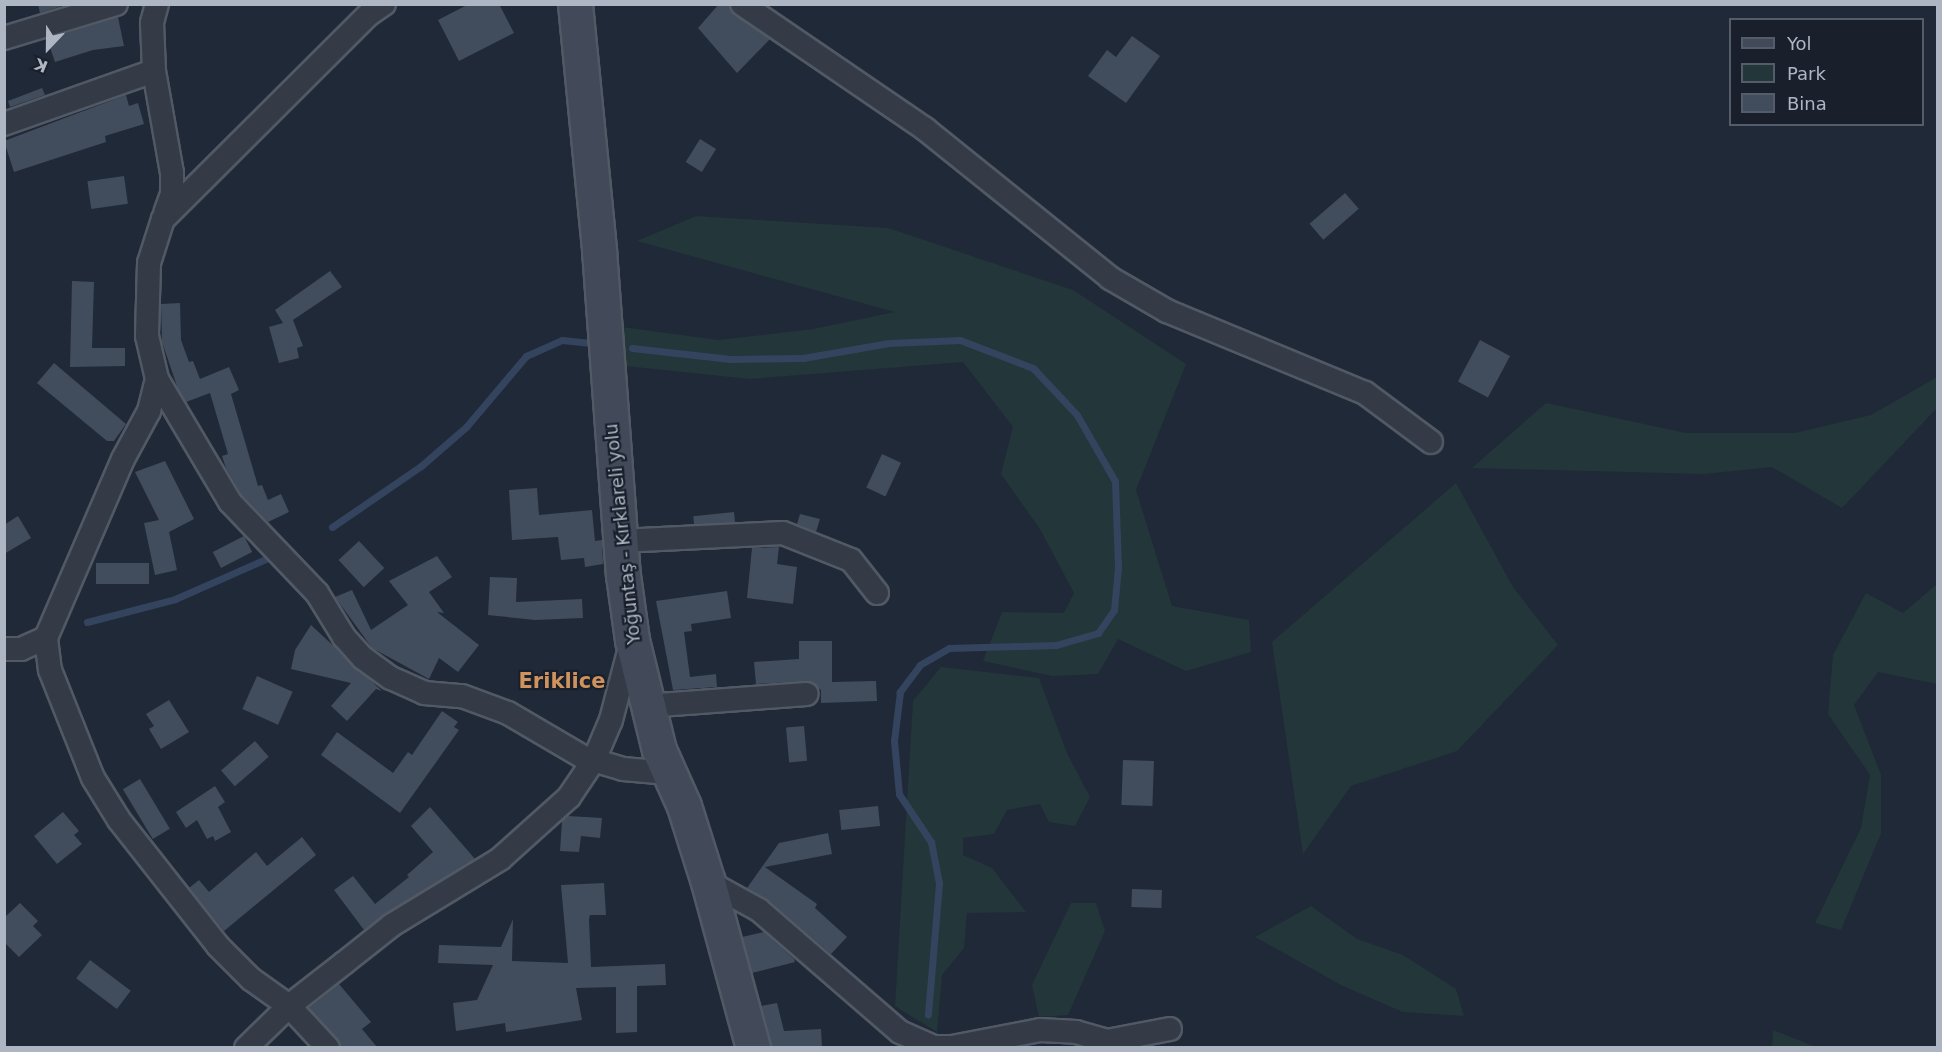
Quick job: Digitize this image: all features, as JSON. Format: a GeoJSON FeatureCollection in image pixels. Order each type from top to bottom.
{"type":"FeatureCollection","features":[{"type":"Feature","properties":{"kind":"street"},"geometry":{"type":"LineString","coordinates":[[4,38],[116,4]]}},
{"type":"Feature","properties":{"kind":"street"},"geometry":{"type":"LineString","coordinates":[[163,219],[369,14],[384,4]]}},
{"type":"Feature","properties":{"kind":"street","name":"Yoğuntaş - Kırklareli yolu"},"geometry":{"type":"LineString","coordinates":[[575,4],[599,250],[620,541],[632,640],[646,706],[708,882],[753,1047]]}},
{"type":"Feature","properties":{"kind":"street"},"geometry":{"type":"LineString","coordinates":[[742,4],[925,129],[1110,278],[1167,311],[1365,393],[1431,442]]}},
{"type":"Feature","properties":{"kind":"street"},"geometry":{"type":"LineString","coordinates":[[155,5],[152,24],[154,71],[172,173],[172,194],[149,263],[147,336],[156,379],[230,502],[317,593],[344,637],[363,658],[391,678],[424,693],[462,696],[508,713],[553,743],[594,760],[624,769],[669,773]]}},
{"type":"Feature","properties":{"kind":"street"},"geometry":{"type":"LineString","coordinates":[[4,124],[154,71]]}},
{"type":"Feature","properties":{"kind":"street"},"geometry":{"type":"LineString","coordinates":[[156,379],[149,411],[123,459],[46,638],[50,670],[76,741],[93,778],[119,820],[218,946],[251,979],[289,1006],[328,1047]]}},
{"type":"Feature","properties":{"kind":"street"},"geometry":{"type":"LineString","coordinates":[[620,541],[783,533],[851,560],[877,593]]}},
{"type":"Feature","properties":{"kind":"street"},"geometry":{"type":"LineString","coordinates":[[4,649],[21,649],[46,638]]}},
{"type":"Feature","properties":{"kind":"street"},"geometry":{"type":"LineString","coordinates":[[246,1047],[289,1006],[393,925],[524,839],[569,797],[594,760],[611,720],[632,640]]}},
{"type":"Feature","properties":{"kind":"street"},"geometry":{"type":"LineString","coordinates":[[646,706],[807,694]]}},
{"type":"Feature","properties":{"kind":"street"},"geometry":{"type":"LineString","coordinates":[[708,882],[759,910],[900,1032],[934,1047],[952,1047],[1040,1030],[1076,1032],[1107,1041],[1170,1029]]}},
{"type":"Feature","properties":{"kind":"green space"},"geometry":{"type":"Polygon","coordinates":[[[696,216],[888,228],[1073,290],[1186,364],[1136,490],[1172,606],[1249,620],[1251,652],[1186,671],[1118,639],[1098,674],[1052,676],[983,661],[1002,612],[1064,613],[1074,593],[1040,529],[1001,474],[1013,427],[963,362],[750,379],[625,366],[622,327],[718,340],[813,329],[895,312],[637,241],[696,216]]]}},
{"type":"Feature","properties":{"kind":"green space"},"geometry":{"type":"Polygon","coordinates":[[[1937,377],[1937,408],[1842,508],[1772,467],[1703,474],[1472,468],[1546,403],[1686,433],[1795,433],[1871,415],[1937,377]]]}},
{"type":"Feature","properties":{"kind":"green space"},"geometry":{"type":"Polygon","coordinates":[[[1456,483],[1513,587],[1558,645],[1457,751],[1351,786],[1303,854],[1272,642],[1456,483]]]}},
{"type":"Feature","properties":{"kind":"green space"},"geometry":{"type":"Polygon","coordinates":[[[1937,584],[1937,684],[1878,672],[1854,705],[1881,775],[1881,833],[1841,930],[1815,923],[1861,828],[1870,775],[1828,714],[1833,655],[1866,593],[1903,613],[1937,584]]]}},
{"type":"Feature","properties":{"kind":"green space"},"geometry":{"type":"Polygon","coordinates":[[[941,667],[1039,678],[1067,753],[1090,797],[1075,826],[1049,822],[1040,804],[1007,810],[994,834],[963,838],[963,855],[992,868],[1026,912],[967,913],[964,948],[942,975],[937,1032],[895,1006],[913,701],[941,667]]]}},
{"type":"Feature","properties":{"kind":"green space"},"geometry":{"type":"Polygon","coordinates":[[[1071,903],[1096,903],[1105,931],[1068,1015],[1039,1017],[1032,985],[1071,903]]]}},
{"type":"Feature","properties":{"kind":"green space"},"geometry":{"type":"Polygon","coordinates":[[[1311,906],[1357,939],[1403,955],[1456,989],[1464,1016],[1403,1012],[1343,986],[1255,937],[1311,906]]]}},
{"type":"Feature","properties":{"kind":"green space"},"geometry":{"type":"Polygon","coordinates":[[[1773,1030],[1816,1047],[1772,1047],[1773,1030]]]}},
{"type":"Feature","properties":{"kind":"building"},"geometry":{"type":"Polygon","coordinates":[[[38,4],[68,4],[40,13],[38,4]]]}},
{"type":"Feature","properties":{"kind":"building"},"geometry":{"type":"Polygon","coordinates":[[[469,4],[499,4],[514,33],[459,61],[438,20],[469,4]]]}},
{"type":"Feature","properties":{"kind":"building"},"geometry":{"type":"Polygon","coordinates":[[[719,4],[729,4],[734,15],[770,39],[737,73],[698,28],[719,4]]]}},
{"type":"Feature","properties":{"kind":"building"},"geometry":{"type":"Polygon","coordinates":[[[118,17],[124,46],[93,50],[55,62],[47,39],[118,17]]]}},
{"type":"Feature","properties":{"kind":"building"},"geometry":{"type":"Polygon","coordinates":[[[1132,36],[1160,56],[1126,103],[1088,76],[1107,50],[1116,57],[1132,36]]]}},
{"type":"Feature","properties":{"kind":"building"},"geometry":{"type":"Polygon","coordinates":[[[42,88],[45,95],[10,107],[8,101],[42,88]]]}},
{"type":"Feature","properties":{"kind":"building"},"geometry":{"type":"Polygon","coordinates":[[[126,95],[129,106],[138,103],[144,124],[105,136],[106,142],[14,172],[4,141],[126,95]]]}},
{"type":"Feature","properties":{"kind":"building"},"geometry":{"type":"Polygon","coordinates":[[[700,139],[716,149],[702,172],[686,162],[700,139]]]}},
{"type":"Feature","properties":{"kind":"building"},"geometry":{"type":"Polygon","coordinates":[[[124,176],[128,204],[91,209],[87,181],[124,176]]]}},
{"type":"Feature","properties":{"kind":"building"},"geometry":{"type":"Polygon","coordinates":[[[1345,193],[1359,209],[1323,240],[1310,224],[1345,193]]]}},
{"type":"Feature","properties":{"kind":"building"},"geometry":{"type":"Polygon","coordinates":[[[330,271],[342,287],[293,320],[303,346],[297,348],[299,358],[279,363],[269,327],[283,323],[275,310],[330,271]]]}},
{"type":"Feature","properties":{"kind":"building"},"geometry":{"type":"Polygon","coordinates":[[[72,281],[94,282],[92,348],[125,348],[125,366],[70,367],[72,281]]]}},
{"type":"Feature","properties":{"kind":"building"},"geometry":{"type":"Polygon","coordinates":[[[180,303],[181,340],[189,362],[193,361],[200,379],[229,367],[239,390],[231,394],[258,486],[262,485],[268,500],[281,494],[289,512],[268,522],[241,494],[226,468],[222,456],[228,454],[210,393],[186,402],[178,389],[162,342],[161,304],[180,303]]]}},
{"type":"Feature","properties":{"kind":"building"},"geometry":{"type":"Polygon","coordinates":[[[1480,340],[1510,356],[1488,397],[1458,381],[1480,340]]]}},
{"type":"Feature","properties":{"kind":"building"},"geometry":{"type":"Polygon","coordinates":[[[54,363],[126,424],[114,441],[107,441],[37,383],[54,363]]]}},
{"type":"Feature","properties":{"kind":"building"},"geometry":{"type":"Polygon","coordinates":[[[882,454],[901,463],[885,496],[866,488],[882,454]]]}},
{"type":"Feature","properties":{"kind":"building"},"geometry":{"type":"Polygon","coordinates":[[[165,461],[194,519],[169,532],[177,570],[155,575],[144,523],[159,520],[135,472],[165,461]]]}},
{"type":"Feature","properties":{"kind":"building"},"geometry":{"type":"Polygon","coordinates":[[[537,488],[539,515],[592,510],[595,541],[602,540],[603,564],[585,567],[584,558],[561,560],[558,537],[512,540],[509,490],[537,488]]]}},
{"type":"Feature","properties":{"kind":"building"},"geometry":{"type":"Polygon","coordinates":[[[734,512],[735,522],[694,526],[693,516],[734,512]]]}},
{"type":"Feature","properties":{"kind":"building"},"geometry":{"type":"Polygon","coordinates":[[[800,514],[820,519],[816,532],[797,524],[800,514]]]}},
{"type":"Feature","properties":{"kind":"building"},"geometry":{"type":"Polygon","coordinates":[[[18,516],[31,538],[4,554],[4,525],[18,516]]]}},
{"type":"Feature","properties":{"kind":"building"},"geometry":{"type":"Polygon","coordinates":[[[244,536],[252,552],[221,568],[213,552],[244,536]]]}},
{"type":"Feature","properties":{"kind":"building"},"geometry":{"type":"Polygon","coordinates":[[[359,541],[384,568],[364,587],[339,560],[359,541]]]}},
{"type":"Feature","properties":{"kind":"building"},"geometry":{"type":"Polygon","coordinates":[[[779,547],[777,564],[797,567],[793,604],[747,598],[752,548],[779,547]]]}},
{"type":"Feature","properties":{"kind":"building"},"geometry":{"type":"Polygon","coordinates":[[[437,556],[452,577],[429,592],[444,613],[437,612],[479,645],[458,672],[439,658],[429,679],[372,648],[335,597],[352,590],[371,630],[408,605],[389,581],[437,556]]]}},
{"type":"Feature","properties":{"kind":"building"},"geometry":{"type":"Polygon","coordinates":[[[96,563],[149,563],[149,584],[96,584],[96,563]]]}},
{"type":"Feature","properties":{"kind":"building"},"geometry":{"type":"Polygon","coordinates":[[[490,577],[517,578],[516,602],[582,599],[583,618],[535,620],[488,615],[490,577]]]}},
{"type":"Feature","properties":{"kind":"building"},"geometry":{"type":"Polygon","coordinates":[[[727,591],[731,618],[691,624],[692,631],[684,632],[690,677],[716,674],[717,687],[673,690],[656,601],[727,591]]]}},
{"type":"Feature","properties":{"kind":"building"},"geometry":{"type":"Polygon","coordinates":[[[311,625],[382,691],[376,689],[347,721],[331,706],[351,683],[291,669],[295,650],[311,625]]]}},
{"type":"Feature","properties":{"kind":"building"},"geometry":{"type":"Polygon","coordinates":[[[799,641],[832,641],[832,682],[876,681],[877,701],[821,703],[821,690],[807,681],[756,684],[754,662],[799,659],[799,641]]]}},
{"type":"Feature","properties":{"kind":"building"},"geometry":{"type":"Polygon","coordinates":[[[257,676],[293,692],[278,725],[242,709],[257,676]]]}},
{"type":"Feature","properties":{"kind":"building"},"geometry":{"type":"Polygon","coordinates":[[[169,700],[189,732],[161,749],[149,729],[154,726],[146,714],[169,700]]]}},
{"type":"Feature","properties":{"kind":"building"},"geometry":{"type":"Polygon","coordinates":[[[442,711],[458,722],[454,727],[459,730],[400,813],[321,755],[337,732],[393,773],[408,752],[412,755],[442,711]]]}},
{"type":"Feature","properties":{"kind":"building"},"geometry":{"type":"Polygon","coordinates":[[[804,726],[807,761],[789,762],[786,728],[804,726]]]}},
{"type":"Feature","properties":{"kind":"building"},"geometry":{"type":"Polygon","coordinates":[[[255,741],[269,757],[235,786],[221,771],[255,741]]]}},
{"type":"Feature","properties":{"kind":"building"},"geometry":{"type":"Polygon","coordinates":[[[1123,760],[1154,761],[1152,806],[1121,805],[1123,760]]]}},
{"type":"Feature","properties":{"kind":"building"},"geometry":{"type":"Polygon","coordinates":[[[140,779],[170,829],[153,839],[123,789],[140,779]]]}},
{"type":"Feature","properties":{"kind":"building"},"geometry":{"type":"Polygon","coordinates":[[[215,786],[225,802],[218,807],[231,832],[215,841],[213,836],[207,839],[197,820],[186,828],[176,812],[215,786]]]}},
{"type":"Feature","properties":{"kind":"building"},"geometry":{"type":"Polygon","coordinates":[[[878,806],[880,826],[841,830],[839,810],[878,806]]]}},
{"type":"Feature","properties":{"kind":"building"},"geometry":{"type":"Polygon","coordinates":[[[430,807],[475,859],[364,930],[334,890],[353,876],[375,904],[409,877],[407,875],[433,852],[411,826],[430,807]]]}},
{"type":"Feature","properties":{"kind":"building"},"geometry":{"type":"Polygon","coordinates":[[[63,812],[79,831],[74,835],[82,844],[57,864],[34,836],[63,812]]]}},
{"type":"Feature","properties":{"kind":"building"},"geometry":{"type":"Polygon","coordinates":[[[568,816],[602,818],[600,838],[581,836],[579,852],[560,851],[562,821],[568,816]]]}},
{"type":"Feature","properties":{"kind":"building"},"geometry":{"type":"Polygon","coordinates":[[[828,833],[832,854],[765,867],[817,904],[815,908],[847,937],[831,954],[768,900],[747,888],[779,843],[828,833]]]}},
{"type":"Feature","properties":{"kind":"building"},"geometry":{"type":"Polygon","coordinates":[[[302,837],[316,855],[224,931],[189,888],[199,880],[209,892],[256,852],[267,866],[302,837]]]}},
{"type":"Feature","properties":{"kind":"building"},"geometry":{"type":"Polygon","coordinates":[[[604,883],[606,915],[590,915],[589,919],[591,967],[665,964],[666,985],[637,986],[637,1032],[616,1033],[616,987],[576,988],[582,1020],[506,1032],[505,1023],[456,1031],[453,1003],[477,1000],[493,965],[438,963],[439,945],[501,947],[513,919],[512,961],[568,963],[561,885],[604,883]]]}},
{"type":"Feature","properties":{"kind":"building"},"geometry":{"type":"Polygon","coordinates":[[[1132,889],[1162,890],[1161,908],[1131,907],[1132,889]]]}},
{"type":"Feature","properties":{"kind":"building"},"geometry":{"type":"Polygon","coordinates":[[[20,903],[38,921],[33,926],[42,935],[19,957],[4,942],[4,918],[20,903]]]}},
{"type":"Feature","properties":{"kind":"building"},"geometry":{"type":"Polygon","coordinates":[[[764,932],[795,962],[752,973],[742,937],[764,932]]]}},
{"type":"Feature","properties":{"kind":"building"},"geometry":{"type":"Polygon","coordinates":[[[90,960],[131,991],[117,1009],[76,978],[90,960]]]}},
{"type":"Feature","properties":{"kind":"building"},"geometry":{"type":"Polygon","coordinates":[[[339,984],[371,1022],[362,1029],[377,1047],[341,1047],[309,1008],[339,984]]]}},
{"type":"Feature","properties":{"kind":"building"},"geometry":{"type":"Polygon","coordinates":[[[777,1003],[784,1031],[821,1029],[822,1047],[771,1047],[761,1006],[777,1003]]]}},
{"type":"Feature","properties":{"kind":"waterway"},"geometry":{"type":"LineString","coordinates":[[332,527],[421,466],[466,427],[526,356],[562,340],[593,343]]}},
{"type":"Feature","properties":{"kind":"waterway"},"geometry":{"type":"LineString","coordinates":[[632,348],[730,359],[803,358],[889,343],[960,340],[1033,368],[1077,415],[1115,481],[1118,567],[1114,610],[1098,633],[1056,645],[949,648],[920,665],[900,692],[894,741],[899,794],[931,842],[939,883],[928,1015]]}},
{"type":"Feature","properties":{"kind":"waterway"},"geometry":{"type":"LineString","coordinates":[[87,622],[175,599],[268,558]]}},
{"type":"Feature","properties":{"kind":"district","name":"Eriklice"},"geometry":{"type":"Point","coordinates":[562,681]}}]}
